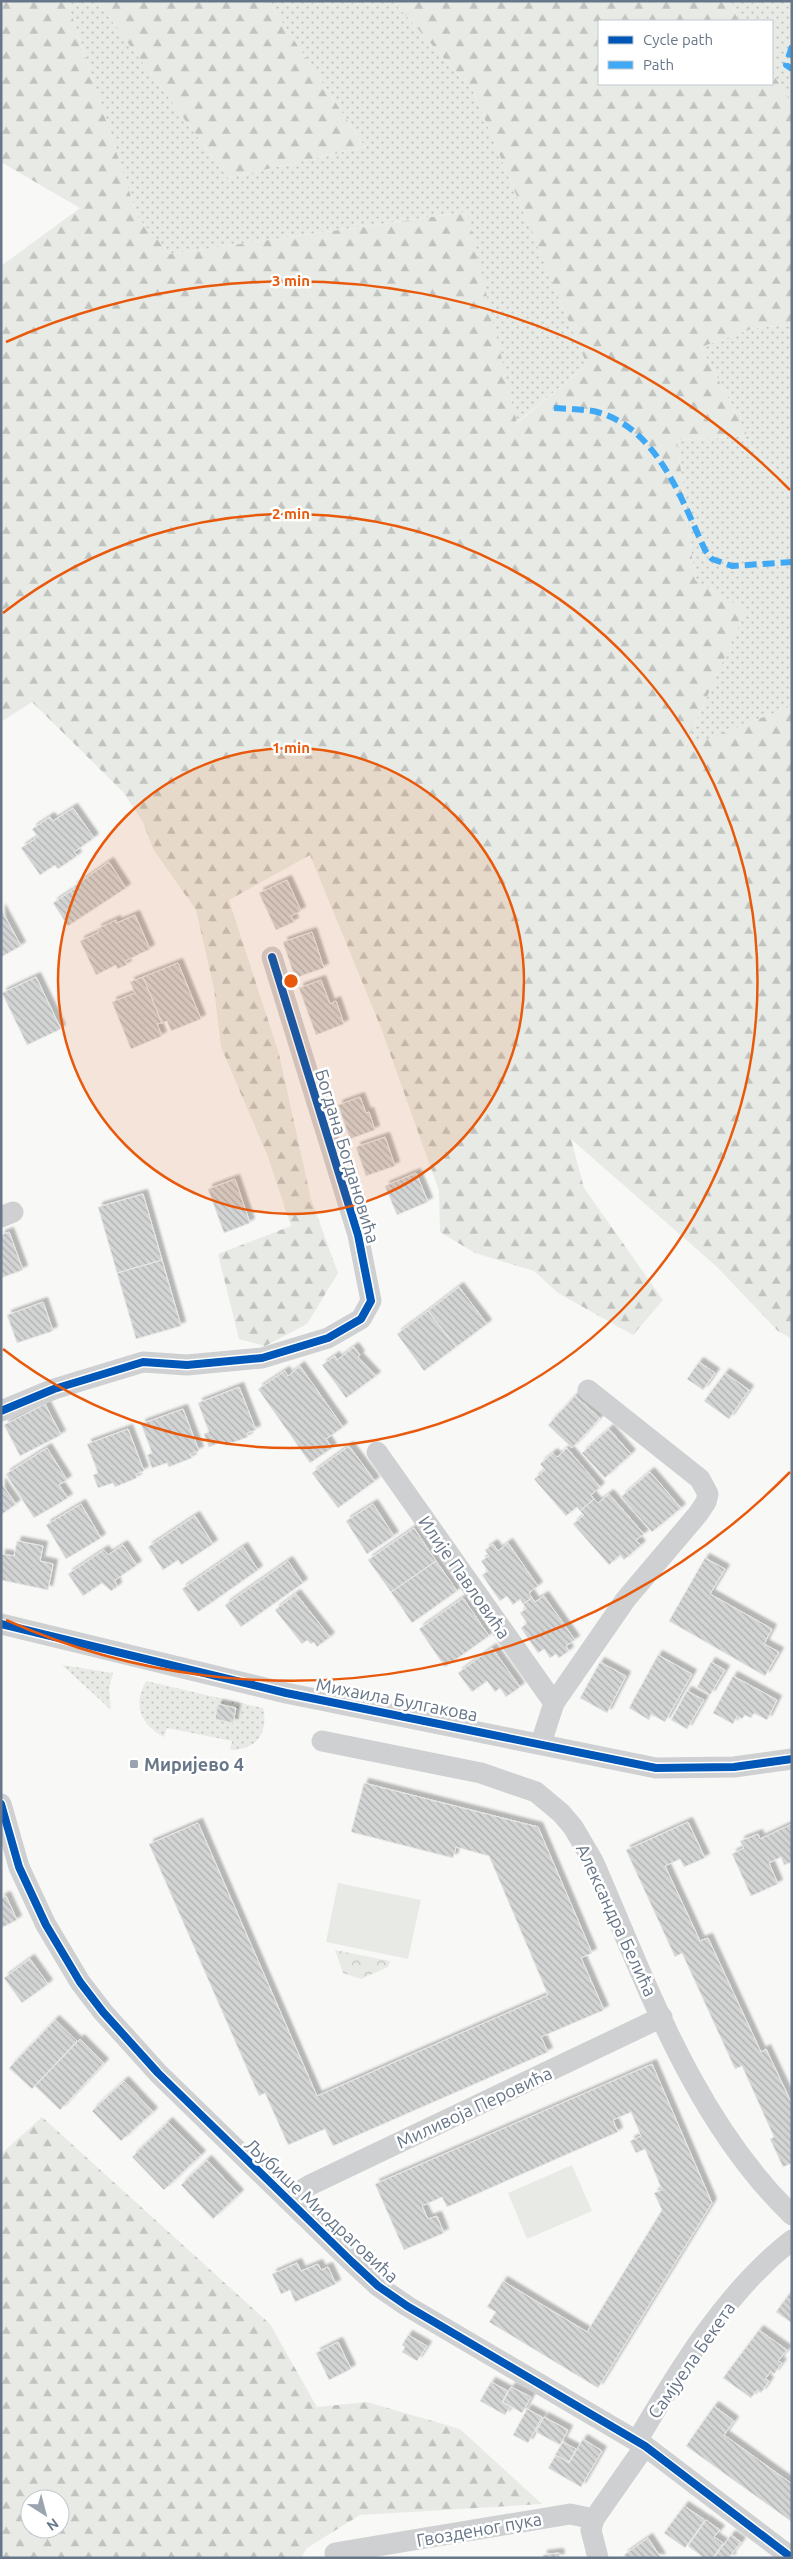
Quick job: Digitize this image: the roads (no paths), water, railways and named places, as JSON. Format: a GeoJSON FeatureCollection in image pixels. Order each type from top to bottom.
{"type":"FeatureCollection","features":[{"type":"Feature","properties":{"kind":"street","name":"Богдана Богдановића"},"geometry":{"type":"LineString","coordinates":[[1,1411],[54,1389],[143,1362],[187,1365],[262,1358],[328,1338],[361,1319],[370,1301],[358,1235],[272,957]]}},
{"type":"Feature","properties":{"kind":"street"},"geometry":{"type":"LineString","coordinates":[[541,1743],[554,1703],[626,1599],[698,1514],[706,1502],[708,1494],[700,1480],[588,1390]]}},
{"type":"Feature","properties":{"kind":"street","name":"Илије Павловића"},"geometry":{"type":"LineString","coordinates":[[377,1452],[554,1703]]}},
{"type":"Feature","properties":{"kind":"street","name":"Михаила Булгакова"},"geometry":{"type":"LineString","coordinates":[[1,1624],[286,1693],[541,1743],[656,1768],[734,1767],[792,1760]]}},
{"type":"Feature","properties":{"kind":"street","name":"Александра Белића"},"geometry":{"type":"LineString","coordinates":[[322,1741],[481,1773],[522,1787],[548,1801],[573,1827],[593,1861],[698,2093],[738,2153],[792,2215]]}},
{"type":"Feature","properties":{"kind":"street","name":"Љубише Миодраговића"},"geometry":{"type":"LineString","coordinates":[[1,1804],[20,1867],[46,1925],[80,1982],[126,2039],[158,2073],[287,2200],[378,2286],[394,2298],[641,2444],[792,2558]]}},
{"type":"Feature","properties":{"kind":"street","name":"Миливоја Перовића"},"geometry":{"type":"LineString","coordinates":[[287,2200],[310,2185],[662,2017]]}},
{"type":"Feature","properties":{"kind":"street","name":"Самјуела Бекета"},"geometry":{"type":"LineString","coordinates":[[641,2444],[697,2345],[741,2289],[771,2257],[792,2240]]}},
{"type":"Feature","properties":{"kind":"street"},"geometry":{"type":"LineString","coordinates":[[598,2558],[591,2530],[594,2519],[641,2444]]}},
{"type":"Feature","properties":{"kind":"street","name":"Гвозденог пука"},"geometry":{"type":"LineString","coordinates":[[335,2553],[570,2514],[594,2519]]}},
{"type":"Feature","properties":{"kind":"place","name":"Миријево 4"},"geometry":{"type":"Point","coordinates":[134,1764]}}]}
